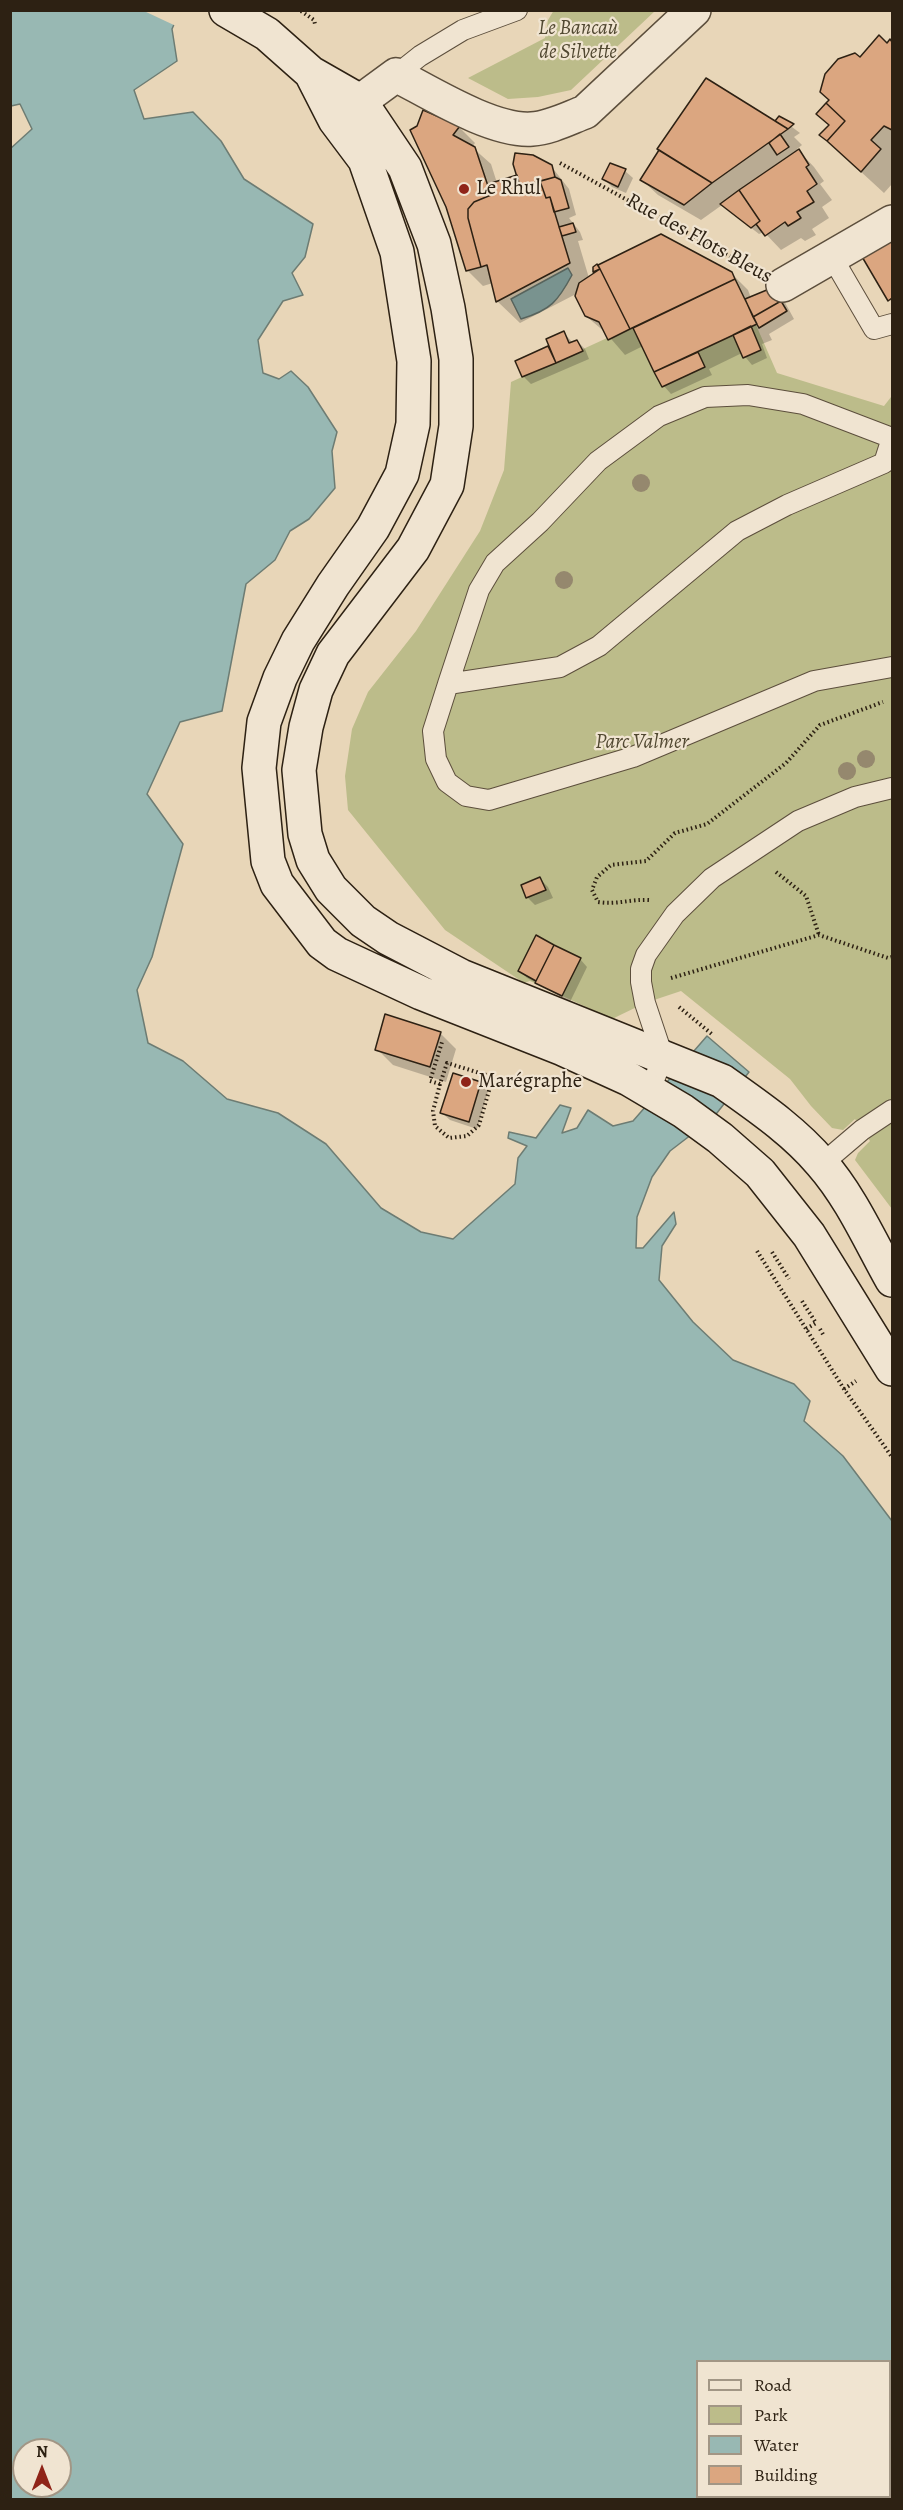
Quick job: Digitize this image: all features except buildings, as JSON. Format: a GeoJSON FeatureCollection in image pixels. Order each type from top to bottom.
{"type":"FeatureCollection","features":[{"type":"Feature","properties":{"kind":"main road"},"geometry":{"type":"LineString","coordinates":[[226,10],[267,34],[311,73],[405,168],[434,243],[456,359],[456,426],[447,485],[414,549],[333,654],[316,690],[306,727],[299,770],[306,834],[313,860],[331,889],[363,921],[388,938],[461,976],[656,1048],[722,1081],[753,1103],[798,1138],[822,1164],[851,1206],[892,1280]]}},
{"type":"Feature","properties":{"kind":"main road"},"geometry":{"type":"LineString","coordinates":[[348,110],[396,75],[494,124],[532,129],[585,112],[694,10]]}},
{"type":"Feature","properties":{"kind":"main road"},"geometry":{"type":"LineString","coordinates":[[348,110],[397,252],[414,361],[414,424],[402,474],[373,528],[298,640],[280,678],[264,722],[259,768],[268,861],[277,884],[322,943],[338,954],[421,993],[563,1049],[639,1084],[720,1138],[760,1173],[809,1235],[892,1369]]}},
{"type":"Feature","properties":{"kind":"main road","name":"Rue des Flots Bleus"},"geometry":{"type":"LineString","coordinates":[[783,285],[892,222]]}},
{"type":"Feature","properties":{"kind":"lane"},"geometry":{"type":"LineString","coordinates":[[396,75],[420,56],[463,30],[517,10]]}},
{"type":"Feature","properties":{"kind":"lane"},"geometry":{"type":"LineString","coordinates":[[832,257],[874,329],[892,324]]}},
{"type":"Feature","properties":{"kind":"lane"},"geometry":{"type":"LineString","coordinates":[[448,684],[560,667],[599,646],[737,531],[787,505],[884,463],[892,438],[803,404],[748,395],[705,397],[659,416],[598,461],[540,522],[495,563],[479,590],[448,684],[433,731],[436,759],[447,782],[466,796],[489,800],[633,757],[813,681],[892,667]]}},
{"type":"Feature","properties":{"kind":"lane"},"geometry":{"type":"LineString","coordinates":[[639,1084],[656,1048],[641,982],[641,969],[646,955],[675,914],[712,879],[798,821],[855,797],[892,788]]}},
{"type":"Feature","properties":{"kind":"lane"},"geometry":{"type":"LineString","coordinates":[[822,1164],[862,1130],[892,1110]]}},
{"type":"Feature","properties":{"kind":"path"},"geometry":{"type":"LineString","coordinates":[[301,10],[314,20],[315,27]]}},
{"type":"Feature","properties":{"kind":"path","name":"Rue des Flots Bleus"},"geometry":{"type":"LineString","coordinates":[[557,161],[783,285]]}},
{"type":"Feature","properties":{"kind":"path"},"geometry":{"type":"LineString","coordinates":[[634,899],[614,904],[598,902],[592,890],[597,877],[611,865],[646,861],[675,833],[707,824],[786,763],[820,725],[892,700]]}},
{"type":"Feature","properties":{"kind":"path"},"geometry":{"type":"LineString","coordinates":[[759,847],[771,868],[806,896],[819,936]]}},
{"type":"Feature","properties":{"kind":"path"},"geometry":{"type":"LineString","coordinates":[[641,982],[663,981],[819,936],[888,958],[892,957]]}},
{"type":"Feature","properties":{"kind":"path"},"geometry":{"type":"LineString","coordinates":[[440,1084],[430,1081],[443,1040]]}},
{"type":"Feature","properties":{"kind":"path"},"geometry":{"type":"LineString","coordinates":[[447,1063],[493,1077],[479,1125],[467,1136],[449,1138],[435,1126],[433,1111],[440,1084],[447,1063]]}},
{"type":"Feature","properties":{"kind":"path"},"geometry":{"type":"LineString","coordinates":[[757,1251],[844,1389],[892,1458]]}},
{"type":"Feature","properties":{"kind":"path"},"geometry":{"type":"LineString","coordinates":[[806,1329],[816,1323]]}},
{"type":"Feature","properties":{"kind":"path"},"geometry":{"type":"LineString","coordinates":[[844,1389],[861,1377]]}},
{"type":"Feature","properties":{"kind":"green space","name":"Le Bancaù de Silvette"},"geometry":{"type":"Polygon","coordinates":[[[554,10],[655,11],[571,90],[538,97],[508,99],[468,78],[545,38],[548,20],[554,10]]]}},
{"type":"Feature","properties":{"kind":"green space","name":"Parc Valmer"},"geometry":{"type":"Polygon","coordinates":[[[736,279],[777,373],[884,406],[892,398],[892,1209],[855,1160],[858,1153],[870,1141],[855,1119],[843,1130],[832,1128],[790,1079],[681,991],[645,1003],[612,1019],[530,981],[524,983],[445,930],[348,810],[345,776],[352,729],[368,692],[416,631],[480,531],[504,470],[511,382],[736,279]]]}},
{"type":"Feature","properties":{"kind":"water"},"geometry":{"type":"Polygon","coordinates":[[[11,11],[180,11],[172,29],[177,61],[134,90],[144,119],[193,112],[221,141],[244,179],[313,224],[305,257],[292,273],[303,295],[283,301],[258,340],[263,373],[279,379],[291,371],[308,387],[337,432],[332,451],[335,488],[309,519],[290,531],[275,560],[246,584],[222,711],[180,722],[147,794],[183,844],[152,957],[137,990],[148,1043],[183,1061],[227,1099],[278,1113],[326,1144],[381,1208],[421,1232],[453,1239],[515,1184],[518,1158],[527,1146],[508,1138],[509,1132],[536,1138],[560,1105],[571,1108],[562,1133],[577,1128],[588,1110],[613,1126],[633,1121],[707,1036],[749,1072],[713,1118],[670,1151],[652,1177],[637,1217],[636,1248],[643,1248],[674,1212],[676,1224],[662,1246],[659,1280],[693,1322],[733,1360],[794,1384],[810,1401],[804,1421],[843,1456],[892,1521],[892,2499],[11,2499],[10,149],[32,129],[20,104],[11,106],[11,11]]]}},
{"type":"Feature","properties":{"kind":"water"},"geometry":{"type":"Polygon","coordinates":[[[568,268],[572,275],[558,298],[540,312],[521,319],[511,299],[568,268]]]}},
{"type":"Feature","properties":{"kind":"pier"},"geometry":{"type":"Polygon","coordinates":[[[144,10],[183,10],[176,26],[144,11],[144,10]]]}},
{"type":"Feature","properties":{"kind":"place","name":"Le Rhul"},"geometry":{"type":"Point","coordinates":[464,189]}},
{"type":"Feature","properties":{"kind":"place","name":"Marégraphe"},"geometry":{"type":"Point","coordinates":[466,1082]}}]}
